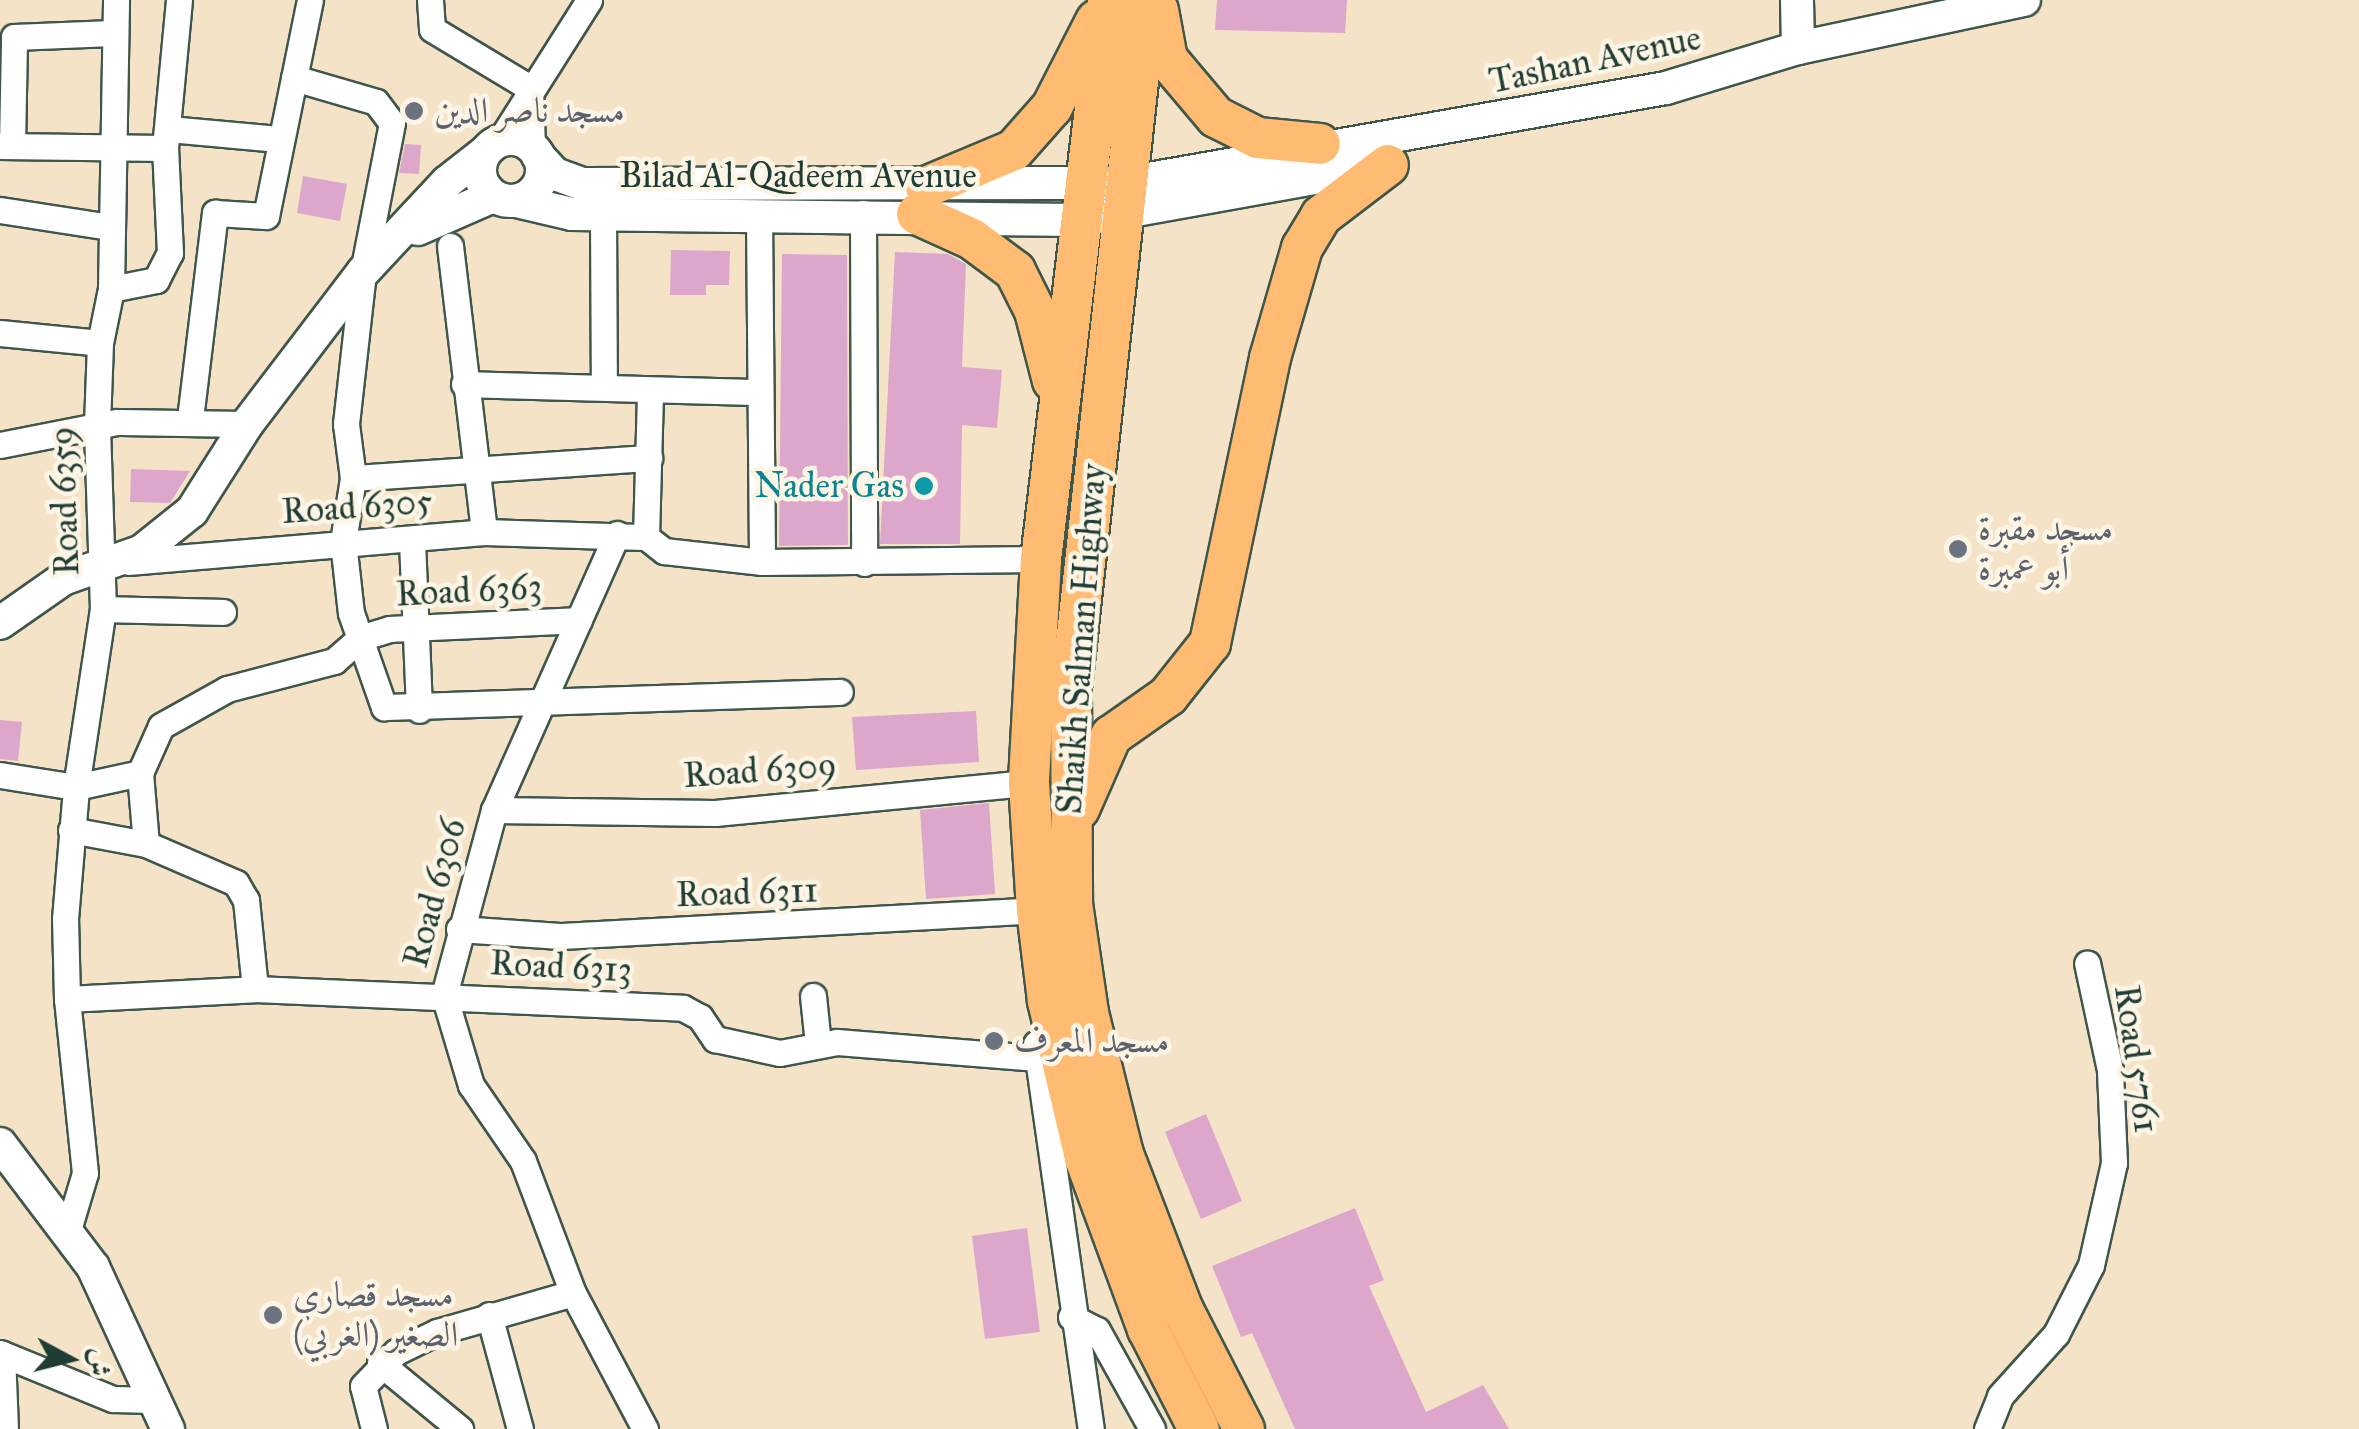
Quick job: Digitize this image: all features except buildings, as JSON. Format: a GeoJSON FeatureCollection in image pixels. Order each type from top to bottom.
{"type":"FeatureCollection","features":[{"type":"Feature","properties":{"kind":"main road"},"geometry":{"type":"LineString","coordinates":[[1058,403],[1035,310],[1015,271],[921,201],[1014,150],[1052,107],[1107,0]]}},
{"type":"Feature","properties":{"kind":"main road","name":"Shaikh Salman Highway"},"geometry":{"type":"LineString","coordinates":[[1107,0],[1041,559],[1029,784],[1037,910],[1048,1001],[1111,1235],[1148,1329],[1199,1429]]}},
{"type":"Feature","properties":{"kind":"main road","name":"Shaikh Salman Highway"},"geometry":{"type":"LineString","coordinates":[[1147,0],[1072,671],[1070,858],[1088,1013],[1123,1154],[1182,1310],[1244,1429]]}},
{"type":"Feature","properties":{"kind":"main road"},"geometry":{"type":"LineString","coordinates":[[1156,0],[1167,59],[1216,117],[1258,138],[1320,144]]}},
{"type":"Feature","properties":{"kind":"main road"},"geometry":{"type":"LineString","coordinates":[[1070,858],[1084,787],[1097,756],[1111,736],[1168,696],[1210,642],[1270,358],[1302,248],[1321,216],[1388,164]]}},
{"type":"Feature","properties":{"kind":"street","name":"Road 6359"},"geometry":{"type":"LineString","coordinates":[[68,1230],[86,1173],[66,999],[71,830],[102,609],[97,425],[100,344],[111,289],[112,33],[116,0]]}},
{"type":"Feature","properties":{"kind":"street"},"geometry":{"type":"LineString","coordinates":[[111,289],[156,280],[170,253],[167,139],[179,0]]}},
{"type":"Feature","properties":{"kind":"street"},"geometry":{"type":"LineString","coordinates":[[190,418],[206,259],[218,210],[266,216],[310,0]]}},
{"type":"Feature","properties":{"kind":"street"},"geometry":{"type":"LineString","coordinates":[[504,198],[480,176],[492,148],[589,0]]}},
{"type":"Feature","properties":{"kind":"street"},"geometry":{"type":"LineString","coordinates":[[1797,0],[1798,48]]}},
{"type":"Feature","properties":{"kind":"street","name":"Tashan Avenue"},"geometry":{"type":"LineString","coordinates":[[1124,200],[1320,144],[1474,126],[1710,78],[1798,48],[2024,0]]}},
{"type":"Feature","properties":{"kind":"street"},"geometry":{"type":"LineString","coordinates":[[428,8],[432,30],[530,88]]}},
{"type":"Feature","properties":{"kind":"street"},"geometry":{"type":"LineString","coordinates":[[112,33],[16,34],[6,146],[114,151],[167,139],[279,139]]}},
{"type":"Feature","properties":{"kind":"street"},"geometry":{"type":"LineString","coordinates":[[294,78],[376,102],[392,123],[364,272],[346,424],[353,478],[343,542],[360,638],[384,707],[419,710],[540,701],[840,692]]}},
{"type":"Feature","properties":{"kind":"street"},"geometry":{"type":"LineString","coordinates":[[364,272],[431,220],[538,184],[530,88]]}},
{"type":"Feature","properties":{"kind":"street","name":"Tashan Avenue"},"geometry":{"type":"LineString","coordinates":[[1083,203],[1388,164],[1474,126]]}},
{"type":"Feature","properties":{"kind":"street"},"geometry":{"type":"LineString","coordinates":[[4,610],[103,564],[142,551],[192,512],[247,424],[364,272],[447,182],[492,148],[517,140],[535,152]]}},
{"type":"Feature","properties":{"kind":"street","name":"Bilad Al-Qadeem Avenue"},"geometry":{"type":"LineString","coordinates":[[535,152],[554,174],[583,184],[921,201],[1083,203]]}},
{"type":"Feature","properties":{"kind":"street","name":"Bilad Al-Qadeem Avenue"},"geometry":{"type":"LineString","coordinates":[[504,198],[558,213],[603,215],[863,213],[921,201]]}},
{"type":"Feature","properties":{"kind":"street"},"geometry":{"type":"LineString","coordinates":[[0,210],[110,227]]}},
{"type":"Feature","properties":{"kind":"street"},"geometry":{"type":"LineString","coordinates":[[863,213],[864,564]]}},
{"type":"Feature","properties":{"kind":"street"},"geometry":{"type":"LineString","coordinates":[[759,214],[762,562]]}},
{"type":"Feature","properties":{"kind":"street"},"geometry":{"type":"LineString","coordinates":[[603,215],[604,387]]}},
{"type":"Feature","properties":{"kind":"street"},"geometry":{"type":"LineString","coordinates":[[450,246],[484,532]]}},
{"type":"Feature","properties":{"kind":"street"},"geometry":{"type":"LineString","coordinates":[[170,253],[206,259]]}},
{"type":"Feature","properties":{"kind":"street"},"geometry":{"type":"LineString","coordinates":[[0,333],[100,344]]}},
{"type":"Feature","properties":{"kind":"street"},"geometry":{"type":"LineString","coordinates":[[464,384],[760,392]]}},
{"type":"Feature","properties":{"kind":"street"},"geometry":{"type":"LineString","coordinates":[[650,390],[646,537],[664,551],[762,562],[864,564],[1041,559]]}},
{"type":"Feature","properties":{"kind":"street"},"geometry":{"type":"LineString","coordinates":[[0,445],[97,425],[190,418],[247,424]]}},
{"type":"Feature","properties":{"kind":"street"},"geometry":{"type":"LineString","coordinates":[[353,478],[649,458]]}},
{"type":"Feature","properties":{"kind":"street","name":"Road 6305"},"geometry":{"type":"LineString","coordinates":[[103,564],[484,532],[646,537]]}},
{"type":"Feature","properties":{"kind":"street","name":"Road 6306"},"geometry":{"type":"LineString","coordinates":[[617,534],[494,810],[444,995],[461,1062],[523,1162],[573,1293],[644,1429]]}},
{"type":"Feature","properties":{"kind":"street"},"geometry":{"type":"LineString","coordinates":[[412,541],[419,710]]}},
{"type":"Feature","properties":{"kind":"street"},"geometry":{"type":"LineString","coordinates":[[102,609],[224,612]]}},
{"type":"Feature","properties":{"kind":"street","name":"Road 6363"},"geometry":{"type":"LineString","coordinates":[[140,773],[161,726],[228,689],[334,661],[360,638],[418,624],[579,620]]}},
{"type":"Feature","properties":{"kind":"street"},"geometry":{"type":"LineString","coordinates":[[0,775],[76,786],[140,773],[146,844]]}},
{"type":"Feature","properties":{"kind":"street","name":"Road 6309"},"geometry":{"type":"LineString","coordinates":[[494,810],[715,813],[1029,784]]}},
{"type":"Feature","properties":{"kind":"street"},"geometry":{"type":"LineString","coordinates":[[71,830],[146,844],[243,890],[255,988]]}},
{"type":"Feature","properties":{"kind":"street","name":"Road 6311"},"geometry":{"type":"LineString","coordinates":[[459,929],[560,936],[1037,910]]}},
{"type":"Feature","properties":{"kind":"street","name":"Road 5761"},"geometry":{"type":"LineString","coordinates":[[1987,1429],[2000,1396],[2056,1334],[2091,1265],[2114,1163],[2110,1070],[2088,963]]}},
{"type":"Feature","properties":{"kind":"street","name":"Road 6313"},"geometry":{"type":"LineString","coordinates":[[66,999],[255,988],[683,1008],[700,1016],[719,1041],[780,1052],[818,1044],[1034,1058]]}},
{"type":"Feature","properties":{"kind":"street"},"geometry":{"type":"LineString","coordinates":[[813,996],[818,1044]]}},
{"type":"Feature","properties":{"kind":"street"},"geometry":{"type":"LineString","coordinates":[[1048,1001],[1034,1058],[1090,1429]]}},
{"type":"Feature","properties":{"kind":"street"},"geometry":{"type":"LineString","coordinates":[[0,1144],[68,1230],[103,1287],[161,1414]]}},
{"type":"Feature","properties":{"kind":"street"},"geometry":{"type":"LineString","coordinates":[[374,1429],[363,1386],[380,1363],[426,1336],[573,1293]]}},
{"type":"Feature","properties":{"kind":"street"},"geometry":{"type":"LineString","coordinates":[[489,1315],[520,1429]]}},
{"type":"Feature","properties":{"kind":"street"},"geometry":{"type":"LineString","coordinates":[[1071,1317],[1097,1330],[1152,1429]]}},
{"type":"Feature","properties":{"kind":"street"},"geometry":{"type":"LineString","coordinates":[[5,1429],[1,1354],[161,1414]]}},
{"type":"Feature","properties":{"kind":"street"},"geometry":{"type":"LineString","coordinates":[[380,1363],[460,1429]]}},
{"type":"Feature","properties":{"kind":"street"},"geometry":{"type":"LineString","coordinates":[[1086,1403],[1105,1392],[1130,1394]]}},
{"type":"Feature","properties":{"kind":"place","name":"مسجد ناصر الدين"},"geometry":{"type":"Point","coordinates":[414,111]}},
{"type":"Feature","properties":{"kind":"place","name":"Nader Gas"},"geometry":{"type":"Point","coordinates":[924,486]}},
{"type":"Feature","properties":{"kind":"place","name":"مسجد مقبرة أبو عمبرة"},"geometry":{"type":"Point","coordinates":[1958,549]}},
{"type":"Feature","properties":{"kind":"place","name":"مسجد المعرف"},"geometry":{"type":"Point","coordinates":[994,1041]}},
{"type":"Feature","properties":{"kind":"place","name":"مسجد قصاري الصغير (الغربي)"},"geometry":{"type":"Point","coordinates":[273,1315]}}]}
